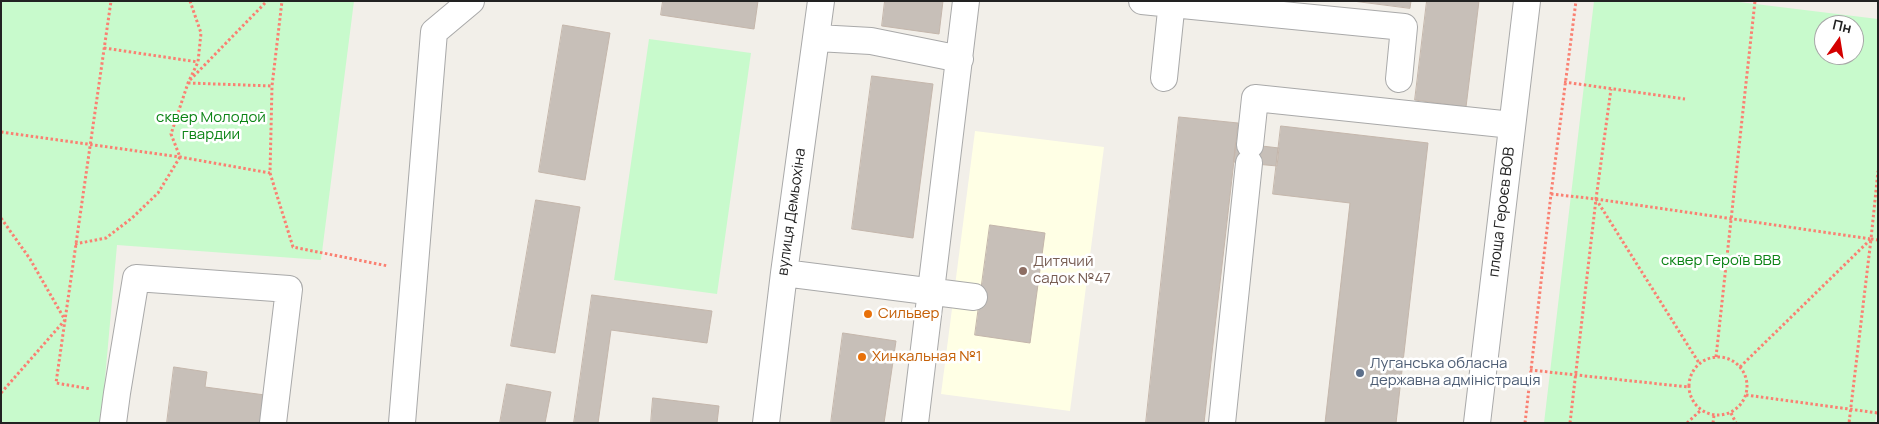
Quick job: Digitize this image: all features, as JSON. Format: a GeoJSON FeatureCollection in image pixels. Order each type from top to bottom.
{"type":"FeatureCollection","features":[{"type":"Feature","properties":{"kind":"street"},"geometry":{"type":"LineString","coordinates":[[402,423],[434,32],[471,1]]}},
{"type":"Feature","properties":{"kind":"street","name":"вулиця Демьохіна"},"geometry":{"type":"LineString","coordinates":[[766,423],[784,273],[821,1]]}},
{"type":"Feature","properties":{"kind":"street"},"geometry":{"type":"LineString","coordinates":[[915,423],[966,1]]}},
{"type":"Feature","properties":{"kind":"street"},"geometry":{"type":"LineString","coordinates":[[1142,1],[1404,28],[1399,79]]}},
{"type":"Feature","properties":{"kind":"street","name":"площа Героєв ВОВ"},"geometry":{"type":"LineString","coordinates":[[1477,423],[1528,1]]}},
{"type":"Feature","properties":{"kind":"street"},"geometry":{"type":"LineString","coordinates":[[1164,78],[1172,3]]}},
{"type":"Feature","properties":{"kind":"street"},"geometry":{"type":"LineString","coordinates":[[816,38],[871,41],[960,59]]}},
{"type":"Feature","properties":{"kind":"street"},"geometry":{"type":"LineString","coordinates":[[1222,423],[1255,98],[1512,125]]}},
{"type":"Feature","properties":{"kind":"street"},"geometry":{"type":"LineString","coordinates":[[784,273],[974,297]]}},
{"type":"Feature","properties":{"kind":"street"},"geometry":{"type":"LineString","coordinates":[[113,423],[136,278],[289,289],[273,423]]}},
{"type":"Feature","properties":{"kind":"path"},"geometry":{"type":"LineString","coordinates":[[111,1],[56,383],[117,393]]}},
{"type":"Feature","properties":{"kind":"path"},"geometry":{"type":"LineString","coordinates":[[180,157],[171,134],[188,83],[198,62],[201,33],[190,1]]}},
{"type":"Feature","properties":{"kind":"path"},"geometry":{"type":"LineString","coordinates":[[188,83],[268,1]]}},
{"type":"Feature","properties":{"kind":"path"},"geometry":{"type":"LineString","coordinates":[[282,1],[272,86],[270,172],[293,247],[394,267]]}},
{"type":"Feature","properties":{"kind":"path"},"geometry":{"type":"LineString","coordinates":[[1525,423],[1564,82],[1576,1]]}},
{"type":"Feature","properties":{"kind":"path"},"geometry":{"type":"LineString","coordinates":[[1716,357],[1755,1]]}},
{"type":"Feature","properties":{"kind":"path"},"geometry":{"type":"LineString","coordinates":[[104,48],[198,62]]}},
{"type":"Feature","properties":{"kind":"path"},"geometry":{"type":"LineString","coordinates":[[1564,82],[1685,99]]}},
{"type":"Feature","properties":{"kind":"path"},"geometry":{"type":"LineString","coordinates":[[188,83],[272,86]]}},
{"type":"Feature","properties":{"kind":"path"},"geometry":{"type":"LineString","coordinates":[[1570,423],[1611,89]]}},
{"type":"Feature","properties":{"kind":"path"},"geometry":{"type":"LineString","coordinates":[[1,132],[90,146],[180,157],[270,172]]}},
{"type":"Feature","properties":{"kind":"path"},"geometry":{"type":"LineString","coordinates":[[75,244],[106,238],[132,218],[158,193],[180,157]]}},
{"type":"Feature","properties":{"kind":"path"},"geometry":{"type":"LineString","coordinates":[[1849,423],[1878,171]]}},
{"type":"Feature","properties":{"kind":"path"},"geometry":{"type":"LineString","coordinates":[[1551,194],[1878,240]]}},
{"type":"Feature","properties":{"kind":"path"},"geometry":{"type":"LineString","coordinates":[[1596,199],[1699,363]]}},
{"type":"Feature","properties":{"kind":"path"},"geometry":{"type":"LineString","coordinates":[[1,218],[30,259],[65,320]]}},
{"type":"Feature","properties":{"kind":"path"},"geometry":{"type":"LineString","coordinates":[[1740,367],[1870,239]]}},
{"type":"Feature","properties":{"kind":"path"},"geometry":{"type":"LineString","coordinates":[[1,393],[65,320]]}},
{"type":"Feature","properties":{"kind":"path"},"geometry":{"type":"LineString","coordinates":[[1716,357],[1726,358],[1740,367],[1746,376],[1748,386],[1742,404],[1731,413],[1721,416],[1701,410],[1694,403],[1689,387],[1690,377],[1699,363],[1716,357]]}},
{"type":"Feature","properties":{"kind":"path"},"geometry":{"type":"LineString","coordinates":[[1530,370],[1689,387]]}},
{"type":"Feature","properties":{"kind":"path"},"geometry":{"type":"LineString","coordinates":[[1746,395],[1878,413]]}},
{"type":"Feature","properties":{"kind":"path"},"geometry":{"type":"LineString","coordinates":[[1687,423],[1701,410]]}},
{"type":"Feature","properties":{"kind":"path"},"geometry":{"type":"LineString","coordinates":[[1731,413],[1736,423]]}},
{"type":"Feature","properties":{"kind":"path"},"geometry":{"type":"LineString","coordinates":[[1713,423],[1714,415]]}},
{"type":"Feature","properties":{"kind":"shaded area","name":"Дитячий садок №47"},"geometry":{"type":"Polygon","coordinates":[[[975,131],[1104,147],[1070,411],[941,394],[975,131]]]}},
{"type":"Feature","properties":{"kind":"green space","name":"сквер Молодой гвардии"},"geometry":{"type":"Polygon","coordinates":[[[1,1],[354,1],[321,260],[117,245],[101,423],[1,423],[1,1]]]}},
{"type":"Feature","properties":{"kind":"green space","name":"сквер Героїв ВВВ"},"geometry":{"type":"Polygon","coordinates":[[[1594,1],[1731,1],[1845,15],[1814,15],[1814,65],[1864,65],[1864,17],[1878,19],[1878,402],[1875,423],[1544,423],[1594,1]]]}},
{"type":"Feature","properties":{"kind":"green space"},"geometry":{"type":"Polygon","coordinates":[[[649,39],[751,53],[717,294],[614,280],[649,39]]]}},
{"type":"Feature","properties":{"kind":"building"},"geometry":{"type":"Polygon","coordinates":[[[663,1],[758,1],[754,29],[661,15],[663,1]]]}},
{"type":"Feature","properties":{"kind":"building"},"geometry":{"type":"Polygon","coordinates":[[[885,1],[943,1],[939,34],[882,26],[885,1]]]}},
{"type":"Feature","properties":{"kind":"building"},"geometry":{"type":"Polygon","coordinates":[[[1353,1],[1411,1],[1410,8],[1353,1]]]}},
{"type":"Feature","properties":{"kind":"building"},"geometry":{"type":"Polygon","coordinates":[[[1427,1],[1479,1],[1466,107],[1415,100],[1427,1]]]}},
{"type":"Feature","properties":{"kind":"building"},"geometry":{"type":"Polygon","coordinates":[[[563,25],[610,33],[585,180],[539,172],[563,25]]]}},
{"type":"Feature","properties":{"kind":"building"},"geometry":{"type":"Polygon","coordinates":[[[872,76],[933,84],[913,238],[852,229],[872,76]]]}},
{"type":"Feature","properties":{"kind":"building"},"geometry":{"type":"Polygon","coordinates":[[[1179,117],[1238,123],[1236,143],[1204,423],[1146,423],[1179,117]]]}},
{"type":"Feature","properties":{"kind":"building"},"geometry":{"type":"Polygon","coordinates":[[[1281,126],[1428,143],[1396,423],[1325,423],[1350,203],[1273,194],[1281,126]]]}},
{"type":"Feature","properties":{"kind":"building"},"geometry":{"type":"Polygon","coordinates":[[[1236,143],[1279,148],[1277,166],[1234,162],[1236,143]]]}},
{"type":"Feature","properties":{"kind":"building"},"geometry":{"type":"Polygon","coordinates":[[[536,200],[580,207],[555,353],[511,346],[536,200]]]}},
{"type":"Feature","properties":{"kind":"building"},"geometry":{"type":"Polygon","coordinates":[[[990,225],[1045,233],[1030,343],[975,335],[990,225]]]}},
{"type":"Feature","properties":{"kind":"building"},"geometry":{"type":"Polygon","coordinates":[[[592,295],[712,311],[707,343],[611,330],[598,423],[574,423],[592,295]]]}},
{"type":"Feature","properties":{"kind":"building"},"geometry":{"type":"Polygon","coordinates":[[[843,333],[896,341],[884,423],[831,423],[843,333]]]}},
{"type":"Feature","properties":{"kind":"building"},"geometry":{"type":"Polygon","coordinates":[[[174,367],[207,372],[205,387],[265,395],[262,423],[167,423],[174,367]]]}},
{"type":"Feature","properties":{"kind":"building"},"geometry":{"type":"Polygon","coordinates":[[[507,384],[551,392],[545,423],[500,423],[507,384]]]}},
{"type":"Feature","properties":{"kind":"building"},"geometry":{"type":"Polygon","coordinates":[[[653,398],[719,406],[717,423],[651,423],[653,398]]]}},
{"type":"Feature","properties":{"kind":"place","name":"Дитячий садок №47"},"geometry":{"type":"Point","coordinates":[1023,271]}},
{"type":"Feature","properties":{"kind":"place","name":"Сильвер"},"geometry":{"type":"Point","coordinates":[868,314]}},
{"type":"Feature","properties":{"kind":"place","name":"Хинкальная №1"},"geometry":{"type":"Point","coordinates":[862,357]}},
{"type":"Feature","properties":{"kind":"place","name":"Луганська обласна державна адміністрація"},"geometry":{"type":"Point","coordinates":[1360,373]}}]}
